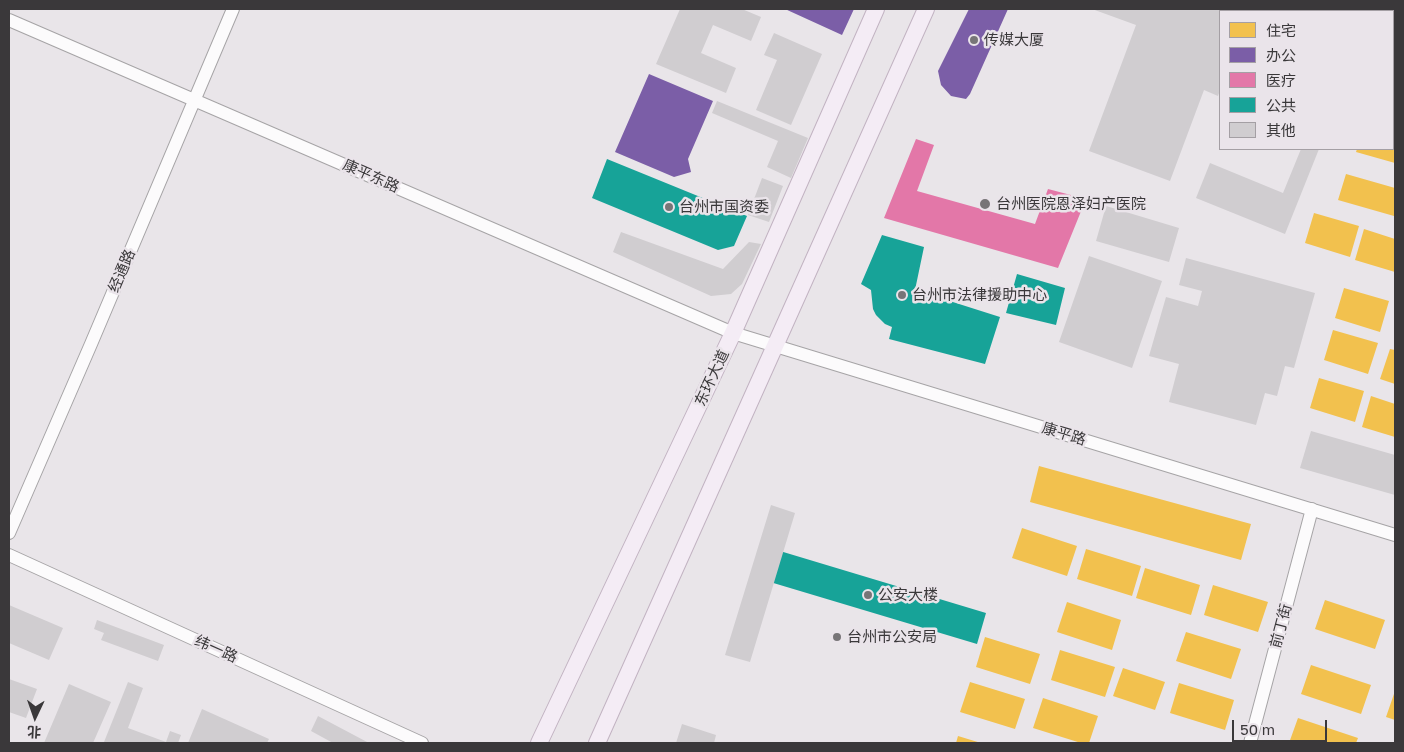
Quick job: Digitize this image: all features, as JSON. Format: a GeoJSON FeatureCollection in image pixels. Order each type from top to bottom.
{"type":"FeatureCollection","features":[{"type":"Feature","properties":{"kind":"main road","name":"东环大道"},"geometry":{"type":"LineString","coordinates":[[538,743],[733,333],[876,9]]}},
{"type":"Feature","properties":{"kind":"main road"},"geometry":{"type":"LineString","coordinates":[[597,743],[926,9]]}},
{"type":"Feature","properties":{"kind":"street","name":"经通路"},"geometry":{"type":"LineString","coordinates":[[9,532],[233,9]]}},
{"type":"Feature","properties":{"kind":"street","name":"康平东路"},"geometry":{"type":"LineString","coordinates":[[9,20],[733,333]]}},
{"type":"Feature","properties":{"kind":"street","name":"康平路"},"geometry":{"type":"LineString","coordinates":[[733,333],[1395,535]]}},
{"type":"Feature","properties":{"kind":"street","name":"前丁街"},"geometry":{"type":"LineString","coordinates":[[1250,743],[1312,509]]}},
{"type":"Feature","properties":{"kind":"street","name":"纬一路"},"geometry":{"type":"LineString","coordinates":[[9,554],[422,743]]}},
{"type":"Feature","properties":{"kind":"building: 住宅"},"geometry":{"type":"Polygon","coordinates":[[[1394,80],[1395,80],[1394,106],[1394,80]]]}},
{"type":"Feature","properties":{"kind":"building: 住宅"},"geometry":{"type":"Polygon","coordinates":[[[1395,136],[1395,163],[1356,152],[1357,150],[1394,150],[1395,136]]]}},
{"type":"Feature","properties":{"kind":"building: 住宅"},"geometry":{"type":"Polygon","coordinates":[[[1346,174],[1395,188],[1394,216],[1338,200],[1346,174]]]}},
{"type":"Feature","properties":{"kind":"building: 住宅"},"geometry":{"type":"Polygon","coordinates":[[[1314,213],[1359,226],[1350,257],[1305,243],[1314,213]]]}},
{"type":"Feature","properties":{"kind":"building: 住宅"},"geometry":{"type":"Polygon","coordinates":[[[1364,229],[1395,239],[1395,272],[1355,260],[1364,229]]]}},
{"type":"Feature","properties":{"kind":"building: 住宅"},"geometry":{"type":"Polygon","coordinates":[[[1344,288],[1389,301],[1380,332],[1335,318],[1344,288]]]}},
{"type":"Feature","properties":{"kind":"building: 住宅"},"geometry":{"type":"Polygon","coordinates":[[[1333,330],[1378,343],[1368,374],[1324,360],[1333,330]]]}},
{"type":"Feature","properties":{"kind":"building: 住宅"},"geometry":{"type":"Polygon","coordinates":[[[1390,349],[1395,350],[1395,384],[1380,379],[1390,349]]]}},
{"type":"Feature","properties":{"kind":"building: 住宅"},"geometry":{"type":"Polygon","coordinates":[[[1319,378],[1364,391],[1355,422],[1310,408],[1319,378]]]}},
{"type":"Feature","properties":{"kind":"building: 住宅"},"geometry":{"type":"Polygon","coordinates":[[[1371,396],[1395,404],[1395,437],[1362,427],[1371,396]]]}},
{"type":"Feature","properties":{"kind":"building: 住宅"},"geometry":{"type":"Polygon","coordinates":[[[1039,466],[1251,524],[1241,560],[1030,502],[1039,466]]]}},
{"type":"Feature","properties":{"kind":"building: 住宅"},"geometry":{"type":"Polygon","coordinates":[[[1022,528],[1077,546],[1067,576],[1012,558],[1022,528]]]}},
{"type":"Feature","properties":{"kind":"building: 住宅"},"geometry":{"type":"Polygon","coordinates":[[[1086,549],[1141,566],[1132,596],[1077,579],[1086,549]]]}},
{"type":"Feature","properties":{"kind":"building: 住宅"},"geometry":{"type":"Polygon","coordinates":[[[1145,568],[1200,585],[1191,615],[1136,598],[1145,568]]]}},
{"type":"Feature","properties":{"kind":"building: 住宅"},"geometry":{"type":"Polygon","coordinates":[[[1213,585],[1268,602],[1258,632],[1204,615],[1213,585]]]}},
{"type":"Feature","properties":{"kind":"building: 住宅"},"geometry":{"type":"Polygon","coordinates":[[[1325,600],[1385,620],[1375,649],[1315,629],[1325,600]]]}},
{"type":"Feature","properties":{"kind":"building: 住宅"},"geometry":{"type":"Polygon","coordinates":[[[1067,602],[1121,620],[1112,650],[1057,632],[1067,602]]]}},
{"type":"Feature","properties":{"kind":"building: 住宅"},"geometry":{"type":"Polygon","coordinates":[[[1186,632],[1241,649],[1231,679],[1176,661],[1186,632]]]}},
{"type":"Feature","properties":{"kind":"building: 住宅"},"geometry":{"type":"Polygon","coordinates":[[[985,637],[1040,654],[1030,684],[976,667],[985,637]]]}},
{"type":"Feature","properties":{"kind":"building: 住宅"},"geometry":{"type":"Polygon","coordinates":[[[1060,650],[1115,667],[1105,697],[1051,680],[1060,650]]]}},
{"type":"Feature","properties":{"kind":"building: 住宅"},"geometry":{"type":"Polygon","coordinates":[[[1311,665],[1371,685],[1361,714],[1301,694],[1311,665]]]}},
{"type":"Feature","properties":{"kind":"building: 住宅"},"geometry":{"type":"Polygon","coordinates":[[[1123,668],[1165,682],[1155,710],[1113,696],[1123,668]]]}},
{"type":"Feature","properties":{"kind":"building: 住宅"},"geometry":{"type":"Polygon","coordinates":[[[970,682],[1025,699],[1015,729],[960,712],[970,682]]]}},
{"type":"Feature","properties":{"kind":"building: 住宅"},"geometry":{"type":"Polygon","coordinates":[[[1179,683],[1234,700],[1225,730],[1170,713],[1179,683]]]}},
{"type":"Feature","properties":{"kind":"building: 住宅"},"geometry":{"type":"Polygon","coordinates":[[[1395,691],[1395,720],[1386,717],[1395,691]]]}},
{"type":"Feature","properties":{"kind":"building: 住宅"},"geometry":{"type":"Polygon","coordinates":[[[1043,698],[1098,716],[1089,743],[1081,743],[1033,728],[1043,698]]]}},
{"type":"Feature","properties":{"kind":"building: 住宅"},"geometry":{"type":"Polygon","coordinates":[[[1298,718],[1358,738],[1356,743],[1289,743],[1298,718]]]}},
{"type":"Feature","properties":{"kind":"building: 住宅"},"geometry":{"type":"Polygon","coordinates":[[[958,736],[981,743],[956,743],[958,736]]]}},
{"type":"Feature","properties":{"kind":"building: 办公"},"geometry":{"type":"Polygon","coordinates":[[[785,9],[854,9],[842,35],[785,9]]]}},
{"type":"Feature","properties":{"kind":"building: 办公","name":"传媒大厦"},"geometry":{"type":"Polygon","coordinates":[[[969,9],[1008,9],[970,94],[966,99],[951,96],[941,85],[938,71],[969,9]]]}},
{"type":"Feature","properties":{"kind":"building: 办公"},"geometry":{"type":"Polygon","coordinates":[[[649,74],[713,101],[688,159],[691,172],[674,177],[615,152],[649,74]]]}},
{"type":"Feature","properties":{"kind":"building: 医疗"},"geometry":{"type":"Polygon","coordinates":[[[916,139],[934,145],[917,191],[1035,224],[1048,189],[1086,199],[1058,268],[884,218],[916,139]]]}},
{"type":"Feature","properties":{"kind":"building: 公共","name":"台州市国资委"},"geometry":{"type":"Polygon","coordinates":[[[607,159],[747,216],[734,246],[718,250],[592,198],[607,159]]]}},
{"type":"Feature","properties":{"kind":"building: 公共","name":"台州市法律援助中心"},"geometry":{"type":"Polygon","coordinates":[[[882,235],[924,247],[915,290],[1000,317],[985,364],[889,339],[892,327],[885,324],[876,315],[873,309],[871,290],[861,284],[882,235]]]}},
{"type":"Feature","properties":{"kind":"building: 公共"},"geometry":{"type":"Polygon","coordinates":[[[1017,274],[1065,288],[1056,325],[1006,313],[1017,274]]]}},
{"type":"Feature","properties":{"kind":"building: 公共","name":"公安大楼"},"geometry":{"type":"Polygon","coordinates":[[[760,545],[986,613],[977,644],[750,576],[760,545]]]}},
{"type":"Feature","properties":{"kind":"building: 其他"},"geometry":{"type":"Polygon","coordinates":[[[680,9],[742,9],[761,17],[751,41],[713,25],[701,53],[736,68],[726,93],[656,64],[680,9]]]}},
{"type":"Feature","properties":{"kind":"building: 其他"},"geometry":{"type":"Polygon","coordinates":[[[1092,9],[1251,9],[1219,10],[1219,93],[1218,96],[1204,90],[1170,181],[1089,151],[1136,25],[1092,9]]]}},
{"type":"Feature","properties":{"kind":"building: 其他"},"geometry":{"type":"Polygon","coordinates":[[[774,33],[822,54],[791,125],[756,110],[777,60],[764,55],[774,33]]]}},
{"type":"Feature","properties":{"kind":"building: 其他"},"geometry":{"type":"Polygon","coordinates":[[[717,101],[808,138],[791,178],[767,167],[778,141],[712,113],[717,101]]]}},
{"type":"Feature","properties":{"kind":"building: 其他"},"geometry":{"type":"Polygon","coordinates":[[[1301,150],[1319,150],[1285,234],[1196,198],[1210,163],[1283,193],[1301,150]]]}},
{"type":"Feature","properties":{"kind":"building: 其他"},"geometry":{"type":"Polygon","coordinates":[[[762,178],[783,186],[769,222],[748,215],[762,178]]]}},
{"type":"Feature","properties":{"kind":"building: 其他"},"geometry":{"type":"Polygon","coordinates":[[[1106,206],[1179,228],[1169,262],[1096,241],[1106,206]]]}},
{"type":"Feature","properties":{"kind":"building: 其他"},"geometry":{"type":"Polygon","coordinates":[[[621,232],[723,269],[749,242],[761,244],[742,284],[731,294],[711,296],[613,252],[621,232]]]}},
{"type":"Feature","properties":{"kind":"building: 其他"},"geometry":{"type":"Polygon","coordinates":[[[1089,256],[1162,281],[1132,368],[1059,342],[1089,256]]]}},
{"type":"Feature","properties":{"kind":"building: 其他"},"geometry":{"type":"Polygon","coordinates":[[[1186,258],[1315,293],[1294,368],[1285,366],[1277,396],[1265,393],[1256,425],[1169,402],[1179,364],[1149,356],[1166,297],[1198,306],[1202,291],[1179,285],[1186,258]]]}},
{"type":"Feature","properties":{"kind":"building: 其他"},"geometry":{"type":"Polygon","coordinates":[[[1311,431],[1395,455],[1395,495],[1300,468],[1311,431]]]}},
{"type":"Feature","properties":{"kind":"building: 其他"},"geometry":{"type":"Polygon","coordinates":[[[771,505],[795,513],[750,662],[725,655],[771,505]]]}},
{"type":"Feature","properties":{"kind":"building: 其他"},"geometry":{"type":"Polygon","coordinates":[[[9,605],[63,628],[49,660],[9,643],[9,605]]]}},
{"type":"Feature","properties":{"kind":"building: 其他"},"geometry":{"type":"Polygon","coordinates":[[[97,620],[164,645],[158,661],[101,640],[104,633],[94,629],[97,620]]]}},
{"type":"Feature","properties":{"kind":"building: 其他"},"geometry":{"type":"Polygon","coordinates":[[[9,679],[37,689],[26,718],[9,712],[9,679]]]}},
{"type":"Feature","properties":{"kind":"building: 其他"},"geometry":{"type":"Polygon","coordinates":[[[128,682],[143,688],[128,728],[166,742],[170,731],[181,735],[178,743],[104,742],[128,682]]]}},
{"type":"Feature","properties":{"kind":"building: 其他"},"geometry":{"type":"Polygon","coordinates":[[[69,684],[111,702],[93,743],[44,743],[69,684]]]}},
{"type":"Feature","properties":{"kind":"building: 其他"},"geometry":{"type":"Polygon","coordinates":[[[202,709],[269,739],[267,743],[188,743],[202,709]]]}},
{"type":"Feature","properties":{"kind":"building: 其他"},"geometry":{"type":"Polygon","coordinates":[[[318,716],[369,743],[333,743],[311,731],[318,716]]]}},
{"type":"Feature","properties":{"kind":"building: 其他"},"geometry":{"type":"Polygon","coordinates":[[[682,724],[716,735],[714,743],[676,743],[682,724]]]}},
{"type":"Feature","properties":{"kind":"place","name":"传媒大厦"},"geometry":{"type":"Point","coordinates":[974,40]}},
{"type":"Feature","properties":{"kind":"place","name":"台州医院恩泽妇产医院"},"geometry":{"type":"Point","coordinates":[985,204]}},
{"type":"Feature","properties":{"kind":"place","name":"台州市国资委"},"geometry":{"type":"Point","coordinates":[669,207]}},
{"type":"Feature","properties":{"kind":"place","name":"台州市法律援助中心"},"geometry":{"type":"Point","coordinates":[902,295]}},
{"type":"Feature","properties":{"kind":"place","name":"公安大楼"},"geometry":{"type":"Point","coordinates":[868,595]}},
{"type":"Feature","properties":{"kind":"place","name":"台州市公安局"},"geometry":{"type":"Point","coordinates":[837,637]}}]}
